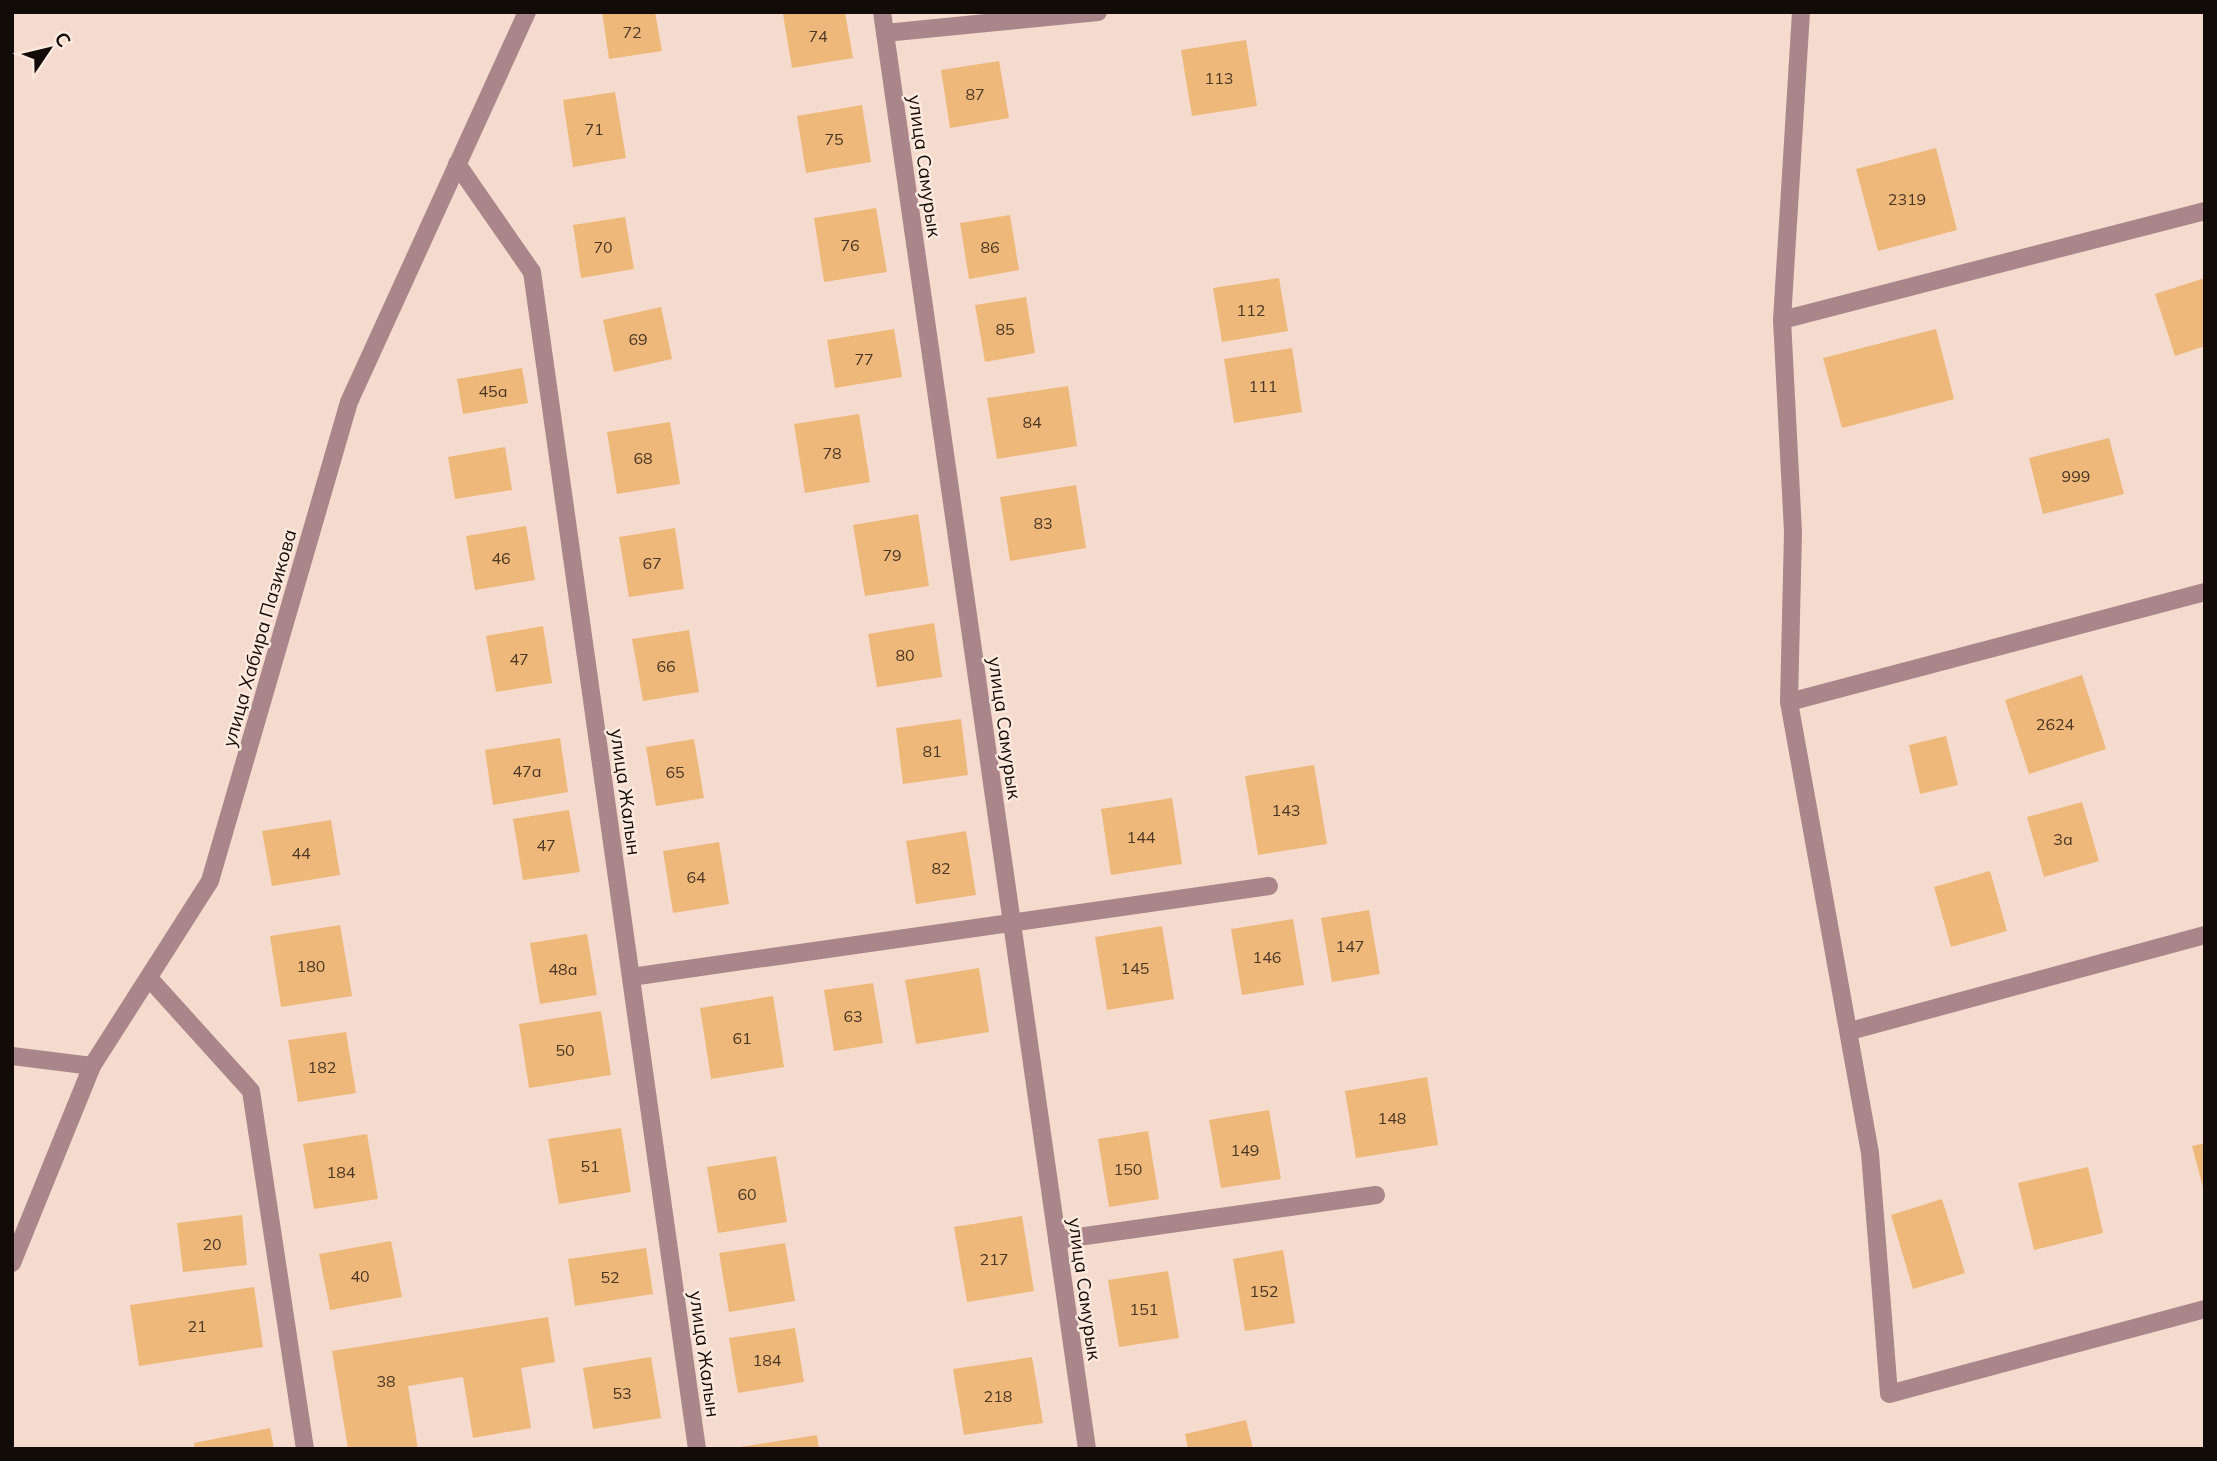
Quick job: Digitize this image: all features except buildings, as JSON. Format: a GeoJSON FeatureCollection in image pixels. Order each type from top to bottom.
{"type":"FeatureCollection","features":[{"type":"Feature","properties":{"kind":"street","name":"улица Хабира Пазикова"},"geometry":{"type":"LineString","coordinates":[[12,1263],[92,1066],[210,881],[349,402],[527,12]]}},
{"type":"Feature","properties":{"kind":"street","name":"улица Самурык"},"geometry":{"type":"LineString","coordinates":[[882,12],[1087,1449]]}},
{"type":"Feature","properties":{"kind":"street"},"geometry":{"type":"LineString","coordinates":[[885,33],[1098,12]]}},
{"type":"Feature","properties":{"kind":"street"},"geometry":{"type":"LineString","coordinates":[[1801,12],[1782,320],[1793,533],[1789,702],[1870,1153],[1889,1394],[2205,1309]]}},
{"type":"Feature","properties":{"kind":"street","name":"улица Жалын"},"geometry":{"type":"LineString","coordinates":[[457,164],[532,272],[697,1449]]}},
{"type":"Feature","properties":{"kind":"street"},"geometry":{"type":"LineString","coordinates":[[1782,320],[2205,211]]}},
{"type":"Feature","properties":{"kind":"street"},"geometry":{"type":"LineString","coordinates":[[1789,702],[2205,592]]}},
{"type":"Feature","properties":{"kind":"street"},"geometry":{"type":"LineString","coordinates":[[631,977],[1269,886]]}},
{"type":"Feature","properties":{"kind":"street"},"geometry":{"type":"LineString","coordinates":[[1850,1031],[2205,936]]}},
{"type":"Feature","properties":{"kind":"street"},"geometry":{"type":"LineString","coordinates":[[149,978],[251,1091],[305,1449]]}},
{"type":"Feature","properties":{"kind":"street"},"geometry":{"type":"LineString","coordinates":[[12,1056],[92,1066]]}},
{"type":"Feature","properties":{"kind":"street"},"geometry":{"type":"LineString","coordinates":[[1057,1240],[1376,1195]]}}]}
